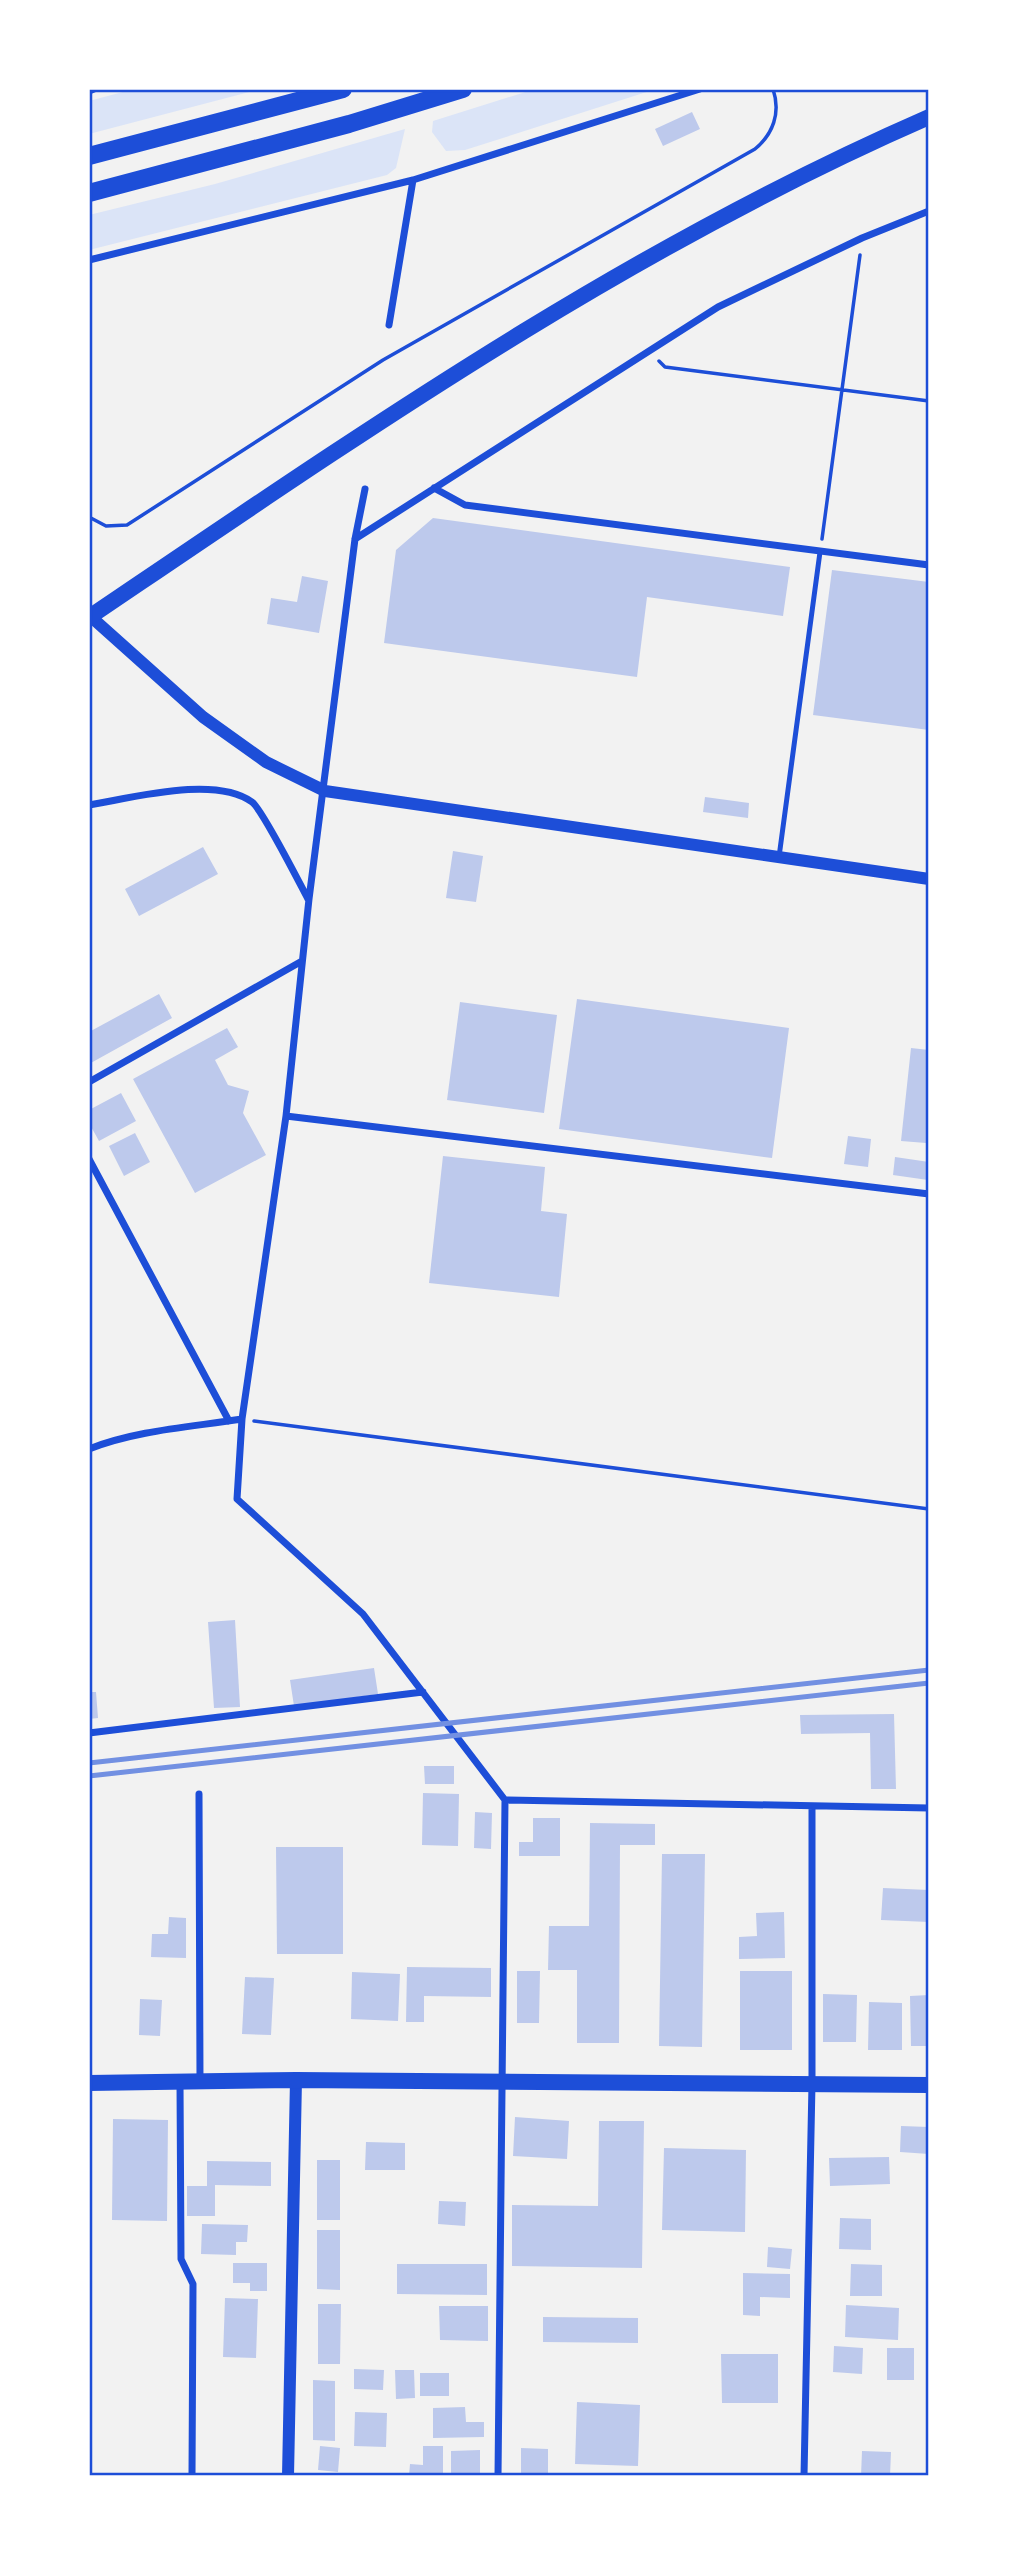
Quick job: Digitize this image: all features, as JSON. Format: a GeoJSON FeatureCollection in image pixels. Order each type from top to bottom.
{"type":"FeatureCollection","features":[{"type":"Feature","properties":{"kind":"highway"},"geometry":{"type":"LineString","coordinates":[[89,156],[344,89]]}},
{"type":"Feature","properties":{"kind":"highway"},"geometry":{"type":"LineString","coordinates":[[89,193],[323,132],[463,89]]}},
{"type":"Feature","properties":{"kind":"highway"},"geometry":{"type":"LineString","coordinates":[[90,615],[373,425],[567,303],[688,233],[786,182],[929,117]]}},
{"type":"Feature","properties":{"kind":"highway"},"geometry":{"type":"LineString","coordinates":[[89,2083],[296,2080],[503,2084],[929,2085]]}},
{"type":"Feature","properties":{"kind":"street"},"geometry":{"type":"LineString","coordinates":[[89,260],[413,180],[699,89]]}},
{"type":"Feature","properties":{"kind":"street"},"geometry":{"type":"LineString","coordinates":[[389,325],[413,180]]}},
{"type":"Feature","properties":{"kind":"street"},"geometry":{"type":"LineString","coordinates":[[355,539],[718,307],[862,238],[929,211]]}},
{"type":"Feature","properties":{"kind":"street"},"geometry":{"type":"LineString","coordinates":[[434,488],[464,505],[929,565]]}},
{"type":"Feature","properties":{"kind":"street"},"geometry":{"type":"LineString","coordinates":[[365,489],[355,539],[325,791],[309,899],[286,1116],[242,1419],[237,1499],[363,1614],[505,1800],[498,2476]]}},
{"type":"Feature","properties":{"kind":"street"},"geometry":{"type":"LineString","coordinates":[[90,615],[203,717],[266,762],[325,791],[929,879]]}},
{"type":"Feature","properties":{"kind":"street"},"geometry":{"type":"LineString","coordinates":[[89,805],[196,789],[230,791],[254,803],[309,899]]}},
{"type":"Feature","properties":{"kind":"street"},"geometry":{"type":"LineString","coordinates":[[89,1082],[302,961]]}},
{"type":"Feature","properties":{"kind":"street"},"geometry":{"type":"LineString","coordinates":[[286,1116],[929,1194]]}},
{"type":"Feature","properties":{"kind":"street"},"geometry":{"type":"LineString","coordinates":[[89,1159],[229,1421]]}},
{"type":"Feature","properties":{"kind":"street"},"geometry":{"type":"LineString","coordinates":[[89,1449],[132,1437],[242,1419]]}},
{"type":"Feature","properties":{"kind":"street"},"geometry":{"type":"LineString","coordinates":[[89,1733],[424,1692]]}},
{"type":"Feature","properties":{"kind":"street"},"geometry":{"type":"LineString","coordinates":[[199,1794],[200,2082]]}},
{"type":"Feature","properties":{"kind":"street"},"geometry":{"type":"LineString","coordinates":[[505,1800],[929,1808]]}},
{"type":"Feature","properties":{"kind":"street"},"geometry":{"type":"LineString","coordinates":[[804,2476],[812,2084],[812,1807]]}},
{"type":"Feature","properties":{"kind":"street"},"geometry":{"type":"LineString","coordinates":[[288,2476],[296,2080]]}},
{"type":"Feature","properties":{"kind":"street"},"geometry":{"type":"LineString","coordinates":[[180,2082],[181,2259],[193,2284],[192,2476]]}},
{"type":"Feature","properties":{"kind":"lane"},"geometry":{"type":"LineString","coordinates":[[779,857],[820,552]]}},
{"type":"Feature","properties":{"kind":"path"},"geometry":{"type":"LineString","coordinates":[[89,517],[106,526],[127,525],[383,360],[755,149],[769,137],[775,120],[777,100],[773,89]]}},
{"type":"Feature","properties":{"kind":"path"},"geometry":{"type":"LineString","coordinates":[[820,552],[862,238]]}},
{"type":"Feature","properties":{"kind":"path"},"geometry":{"type":"LineString","coordinates":[[649,351],[665,367],[929,401]]}},
{"type":"Feature","properties":{"kind":"path"},"geometry":{"type":"LineString","coordinates":[[242,1419],[929,1509]]}},
{"type":"Feature","properties":{"kind":"shaded area"},"geometry":{"type":"Polygon","coordinates":[[[134,89],[261,89],[89,134],[89,101],[134,89]]]}},
{"type":"Feature","properties":{"kind":"shaded area"},"geometry":{"type":"Polygon","coordinates":[[[535,89],[656,89],[465,150],[446,151],[432,132],[433,121],[535,89]]]}},
{"type":"Feature","properties":{"kind":"shaded area"},"geometry":{"type":"Polygon","coordinates":[[[405,129],[396,168],[387,175],[89,250],[89,215],[215,184],[405,129]]]}},
{"type":"Feature","properties":{"kind":"building"},"geometry":{"type":"Polygon","coordinates":[[[692,112],[700,129],[663,146],[655,129],[692,112]]]}},
{"type":"Feature","properties":{"kind":"building"},"geometry":{"type":"Polygon","coordinates":[[[433,518],[790,567],[783,616],[647,597],[637,677],[384,643],[396,550],[433,518]]]}},
{"type":"Feature","properties":{"kind":"building"},"geometry":{"type":"Polygon","coordinates":[[[832,570],[929,582],[929,730],[813,715],[832,570]]]}},
{"type":"Feature","properties":{"kind":"building"},"geometry":{"type":"Polygon","coordinates":[[[302,576],[328,581],[319,633],[267,624],[271,598],[297,602],[302,576]]]}},
{"type":"Feature","properties":{"kind":"building"},"geometry":{"type":"Polygon","coordinates":[[[705,797],[749,803],[748,818],[703,812],[705,797]]]}},
{"type":"Feature","properties":{"kind":"building"},"geometry":{"type":"Polygon","coordinates":[[[203,847],[218,874],[139,916],[125,889],[203,847]]]}},
{"type":"Feature","properties":{"kind":"building"},"geometry":{"type":"Polygon","coordinates":[[[453,851],[483,856],[476,902],[446,898],[453,851]]]}},
{"type":"Feature","properties":{"kind":"building"},"geometry":{"type":"Polygon","coordinates":[[[159,994],[172,1018],[89,1064],[89,1032],[159,994]]]}},
{"type":"Feature","properties":{"kind":"building"},"geometry":{"type":"Polygon","coordinates":[[[577,999],[789,1028],[772,1158],[559,1129],[577,999]]]}},
{"type":"Feature","properties":{"kind":"building"},"geometry":{"type":"Polygon","coordinates":[[[460,1002],[557,1015],[544,1113],[447,1100],[460,1002]]]}},
{"type":"Feature","properties":{"kind":"building"},"geometry":{"type":"Polygon","coordinates":[[[227,1028],[238,1047],[215,1060],[228,1085],[249,1091],[243,1113],[266,1155],[195,1193],[133,1079],[227,1028]]]}},
{"type":"Feature","properties":{"kind":"building"},"geometry":{"type":"Polygon","coordinates":[[[911,1048],[929,1050],[926,1143],[901,1141],[911,1048]]]}},
{"type":"Feature","properties":{"kind":"building"},"geometry":{"type":"Polygon","coordinates":[[[121,1093],[136,1121],[99,1141],[89,1123],[89,1110],[121,1093]]]}},
{"type":"Feature","properties":{"kind":"building"},"geometry":{"type":"Polygon","coordinates":[[[135,1133],[150,1162],[124,1176],[109,1146],[135,1133]]]}},
{"type":"Feature","properties":{"kind":"building"},"geometry":{"type":"Polygon","coordinates":[[[848,1136],[871,1139],[868,1167],[844,1164],[848,1136]]]}},
{"type":"Feature","properties":{"kind":"building"},"geometry":{"type":"Polygon","coordinates":[[[443,1156],[545,1167],[541,1211],[567,1214],[559,1297],[429,1283],[443,1156]]]}},
{"type":"Feature","properties":{"kind":"building"},"geometry":{"type":"Polygon","coordinates":[[[895,1157],[929,1162],[928,1180],[893,1175],[895,1157]]]}},
{"type":"Feature","properties":{"kind":"building"},"geometry":{"type":"Polygon","coordinates":[[[235,1620],[240,1707],[214,1708],[208,1622],[235,1620]]]}},
{"type":"Feature","properties":{"kind":"building"},"geometry":{"type":"Polygon","coordinates":[[[374,1668],[378,1694],[294,1706],[290,1680],[374,1668]]]}},
{"type":"Feature","properties":{"kind":"building"},"geometry":{"type":"Polygon","coordinates":[[[89,1692],[96,1692],[98,1718],[89,1719],[89,1692]]]}},
{"type":"Feature","properties":{"kind":"building"},"geometry":{"type":"Polygon","coordinates":[[[894,1714],[896,1789],[871,1789],[870,1733],[801,1734],[800,1715],[894,1714]]]}},
{"type":"Feature","properties":{"kind":"building"},"geometry":{"type":"Polygon","coordinates":[[[424,1766],[454,1766],[454,1784],[425,1784],[424,1766]]]}},
{"type":"Feature","properties":{"kind":"building"},"geometry":{"type":"Polygon","coordinates":[[[423,1793],[459,1794],[458,1846],[422,1845],[423,1793]]]}},
{"type":"Feature","properties":{"kind":"building"},"geometry":{"type":"Polygon","coordinates":[[[475,1812],[492,1813],[491,1849],[474,1848],[475,1812]]]}},
{"type":"Feature","properties":{"kind":"building"},"geometry":{"type":"Polygon","coordinates":[[[533,1818],[560,1818],[560,1856],[519,1856],[519,1842],[533,1842],[533,1818]]]}},
{"type":"Feature","properties":{"kind":"building"},"geometry":{"type":"Polygon","coordinates":[[[590,1823],[655,1824],[655,1845],[620,1845],[619,2043],[577,2043],[577,1970],[548,1970],[549,1926],[589,1926],[590,1823]]]}},
{"type":"Feature","properties":{"kind":"building"},"geometry":{"type":"Polygon","coordinates":[[[276,1847],[343,1847],[343,1954],[277,1954],[276,1847]]]}},
{"type":"Feature","properties":{"kind":"building"},"geometry":{"type":"Polygon","coordinates":[[[662,1854],[705,1854],[702,2047],[659,2046],[662,1854]]]}},
{"type":"Feature","properties":{"kind":"building"},"geometry":{"type":"Polygon","coordinates":[[[883,1888],[929,1890],[929,1922],[881,1920],[883,1888]]]}},
{"type":"Feature","properties":{"kind":"building"},"geometry":{"type":"Polygon","coordinates":[[[784,1912],[785,1958],[739,1959],[739,1937],[757,1936],[756,1913],[784,1912]]]}},
{"type":"Feature","properties":{"kind":"building"},"geometry":{"type":"Polygon","coordinates":[[[169,1917],[186,1918],[186,1958],[151,1957],[152,1934],[168,1934],[169,1917]]]}},
{"type":"Feature","properties":{"kind":"building"},"geometry":{"type":"Polygon","coordinates":[[[407,1967],[491,1968],[491,1997],[424,1996],[424,2022],[406,2022],[407,1967]]]}},
{"type":"Feature","properties":{"kind":"building"},"geometry":{"type":"Polygon","coordinates":[[[517,1971],[540,1971],[539,2023],[517,2023],[517,1971]]]}},
{"type":"Feature","properties":{"kind":"building"},"geometry":{"type":"Polygon","coordinates":[[[740,1971],[792,1971],[792,2050],[740,2050],[740,1971]]]}},
{"type":"Feature","properties":{"kind":"building"},"geometry":{"type":"Polygon","coordinates":[[[352,1972],[400,1974],[398,2021],[351,2019],[352,1972]]]}},
{"type":"Feature","properties":{"kind":"building"},"geometry":{"type":"Polygon","coordinates":[[[245,1977],[274,1978],[271,2035],[242,2034],[245,1977]]]}},
{"type":"Feature","properties":{"kind":"building"},"geometry":{"type":"Polygon","coordinates":[[[823,1994],[857,1995],[856,2042],[823,2042],[823,1994]]]}},
{"type":"Feature","properties":{"kind":"building"},"geometry":{"type":"Polygon","coordinates":[[[929,1995],[929,2046],[911,2046],[910,1996],[929,1995]]]}},
{"type":"Feature","properties":{"kind":"building"},"geometry":{"type":"Polygon","coordinates":[[[140,1999],[162,2000],[160,2036],[139,2035],[140,1999]]]}},
{"type":"Feature","properties":{"kind":"building"},"geometry":{"type":"Polygon","coordinates":[[[869,2002],[902,2003],[902,2050],[868,2050],[869,2002]]]}},
{"type":"Feature","properties":{"kind":"building"},"geometry":{"type":"Polygon","coordinates":[[[515,2117],[569,2121],[567,2159],[513,2156],[515,2117]]]}},
{"type":"Feature","properties":{"kind":"building"},"geometry":{"type":"Polygon","coordinates":[[[113,2119],[168,2120],[167,2221],[112,2220],[113,2119]]]}},
{"type":"Feature","properties":{"kind":"building"},"geometry":{"type":"Polygon","coordinates":[[[599,2121],[644,2121],[642,2268],[512,2266],[512,2205],[598,2206],[599,2121]]]}},
{"type":"Feature","properties":{"kind":"building"},"geometry":{"type":"Polygon","coordinates":[[[901,2126],[929,2127],[929,2154],[900,2152],[901,2126]]]}},
{"type":"Feature","properties":{"kind":"building"},"geometry":{"type":"Polygon","coordinates":[[[366,2142],[405,2143],[405,2170],[365,2170],[366,2142]]]}},
{"type":"Feature","properties":{"kind":"building"},"geometry":{"type":"Polygon","coordinates":[[[664,2148],[746,2150],[745,2232],[662,2230],[664,2148]]]}},
{"type":"Feature","properties":{"kind":"building"},"geometry":{"type":"Polygon","coordinates":[[[889,2157],[890,2184],[830,2186],[829,2158],[889,2157]]]}},
{"type":"Feature","properties":{"kind":"building"},"geometry":{"type":"Polygon","coordinates":[[[317,2160],[340,2160],[340,2220],[317,2220],[317,2160]]]}},
{"type":"Feature","properties":{"kind":"building"},"geometry":{"type":"Polygon","coordinates":[[[207,2161],[271,2162],[271,2186],[215,2185],[215,2216],[187,2216],[187,2186],[207,2186],[207,2161]]]}},
{"type":"Feature","properties":{"kind":"building"},"geometry":{"type":"Polygon","coordinates":[[[439,2201],[466,2202],[465,2226],[438,2224],[439,2201]]]}},
{"type":"Feature","properties":{"kind":"building"},"geometry":{"type":"Polygon","coordinates":[[[840,2218],[871,2219],[871,2250],[839,2249],[840,2218]]]}},
{"type":"Feature","properties":{"kind":"building"},"geometry":{"type":"Polygon","coordinates":[[[202,2224],[248,2225],[247,2242],[236,2242],[236,2255],[201,2254],[202,2224]]]}},
{"type":"Feature","properties":{"kind":"building"},"geometry":{"type":"Polygon","coordinates":[[[317,2230],[340,2230],[340,2290],[317,2289],[317,2230]]]}},
{"type":"Feature","properties":{"kind":"building"},"geometry":{"type":"Polygon","coordinates":[[[768,2247],[792,2249],[790,2269],[767,2267],[768,2247]]]}},
{"type":"Feature","properties":{"kind":"building"},"geometry":{"type":"Polygon","coordinates":[[[233,2263],[267,2263],[267,2291],[250,2291],[250,2283],[233,2283],[233,2263]]]}},
{"type":"Feature","properties":{"kind":"building"},"geometry":{"type":"Polygon","coordinates":[[[397,2264],[487,2264],[487,2295],[397,2294],[397,2264]]]}},
{"type":"Feature","properties":{"kind":"building"},"geometry":{"type":"Polygon","coordinates":[[[851,2264],[882,2265],[882,2296],[850,2296],[851,2264]]]}},
{"type":"Feature","properties":{"kind":"building"},"geometry":{"type":"Polygon","coordinates":[[[743,2273],[790,2274],[790,2298],[760,2297],[760,2316],[743,2315],[743,2273]]]}},
{"type":"Feature","properties":{"kind":"building"},"geometry":{"type":"Polygon","coordinates":[[[225,2298],[258,2299],[256,2358],[223,2357],[225,2298]]]}},
{"type":"Feature","properties":{"kind":"building"},"geometry":{"type":"Polygon","coordinates":[[[318,2304],[341,2304],[340,2364],[318,2364],[318,2304]]]}},
{"type":"Feature","properties":{"kind":"building"},"geometry":{"type":"Polygon","coordinates":[[[846,2305],[899,2308],[898,2340],[845,2337],[846,2305]]]}},
{"type":"Feature","properties":{"kind":"building"},"geometry":{"type":"Polygon","coordinates":[[[439,2306],[488,2306],[488,2341],[440,2340],[439,2306]]]}},
{"type":"Feature","properties":{"kind":"building"},"geometry":{"type":"Polygon","coordinates":[[[543,2317],[638,2318],[638,2343],[543,2342],[543,2317]]]}},
{"type":"Feature","properties":{"kind":"building"},"geometry":{"type":"Polygon","coordinates":[[[834,2346],[863,2348],[862,2374],[833,2372],[834,2346]]]}},
{"type":"Feature","properties":{"kind":"building"},"geometry":{"type":"Polygon","coordinates":[[[887,2348],[914,2348],[914,2380],[887,2380],[887,2348]]]}},
{"type":"Feature","properties":{"kind":"building"},"geometry":{"type":"Polygon","coordinates":[[[721,2354],[778,2354],[778,2403],[722,2403],[721,2354]]]}},
{"type":"Feature","properties":{"kind":"building"},"geometry":{"type":"Polygon","coordinates":[[[354,2369],[384,2370],[383,2390],[354,2389],[354,2369]]]}},
{"type":"Feature","properties":{"kind":"building"},"geometry":{"type":"Polygon","coordinates":[[[395,2370],[414,2370],[415,2398],[396,2399],[395,2370]]]}},
{"type":"Feature","properties":{"kind":"building"},"geometry":{"type":"Polygon","coordinates":[[[420,2373],[449,2373],[449,2396],[420,2396],[420,2373]]]}},
{"type":"Feature","properties":{"kind":"building"},"geometry":{"type":"Polygon","coordinates":[[[313,2380],[335,2381],[335,2441],[313,2440],[313,2380]]]}},
{"type":"Feature","properties":{"kind":"building"},"geometry":{"type":"Polygon","coordinates":[[[577,2402],[640,2405],[638,2466],[575,2464],[577,2402]]]}},
{"type":"Feature","properties":{"kind":"building"},"geometry":{"type":"Polygon","coordinates":[[[465,2407],[466,2422],[484,2422],[484,2437],[433,2438],[433,2408],[465,2407]]]}},
{"type":"Feature","properties":{"kind":"building"},"geometry":{"type":"Polygon","coordinates":[[[355,2412],[387,2413],[386,2447],[354,2446],[355,2412]]]}},
{"type":"Feature","properties":{"kind":"building"},"geometry":{"type":"Polygon","coordinates":[[[320,2446],[340,2448],[338,2472],[318,2470],[320,2446]]]}},
{"type":"Feature","properties":{"kind":"building"},"geometry":{"type":"Polygon","coordinates":[[[423,2446],[443,2446],[443,2476],[409,2476],[410,2464],[423,2465],[423,2446]]]}},
{"type":"Feature","properties":{"kind":"building"},"geometry":{"type":"Polygon","coordinates":[[[521,2448],[548,2449],[548,2476],[521,2476],[521,2448]]]}},
{"type":"Feature","properties":{"kind":"building"},"geometry":{"type":"Polygon","coordinates":[[[480,2450],[480,2474],[451,2474],[451,2451],[480,2450]]]}},
{"type":"Feature","properties":{"kind":"building"},"geometry":{"type":"Polygon","coordinates":[[[862,2451],[891,2452],[890,2476],[861,2476],[862,2451]]]}},
{"type":"Feature","properties":{"kind":"railway"},"geometry":{"type":"LineString","coordinates":[[89,1763],[929,1670]]}},
{"type":"Feature","properties":{"kind":"railway"},"geometry":{"type":"LineString","coordinates":[[89,1776],[929,1683]]}}]}
